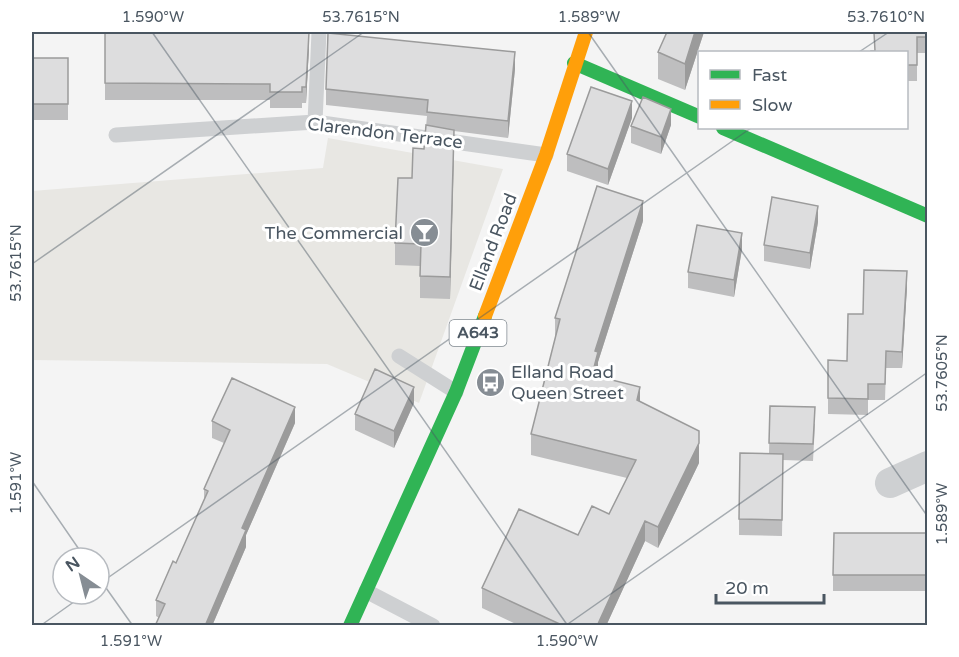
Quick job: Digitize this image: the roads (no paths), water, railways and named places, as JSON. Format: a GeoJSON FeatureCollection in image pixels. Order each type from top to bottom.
{"type":"FeatureCollection","features":[{"type":"Feature","properties":{"kind":"main road","name":"Elland Road"},"geometry":{"type":"LineString","coordinates":[[350,626],[456,392],[546,154],[586,32]]}},
{"type":"Feature","properties":{"kind":"main road"},"geometry":{"type":"LineString","coordinates":[[574,63],[698,117]]}},
{"type":"Feature","properties":{"kind":"main road"},"geometry":{"type":"LineString","coordinates":[[725,129],[927,214]]}},
{"type":"Feature","properties":{"kind":"street"},"geometry":{"type":"LineString","coordinates":[[890,483],[927,466]]}},
{"type":"Feature","properties":{"kind":"lane"},"geometry":{"type":"LineString","coordinates":[[315,122],[319,32]]}},
{"type":"Feature","properties":{"kind":"lane","name":"Clarendon Terrace"},"geometry":{"type":"LineString","coordinates":[[116,135],[315,122],[546,154]]}},
{"type":"Feature","properties":{"kind":"lane"},"geometry":{"type":"LineString","coordinates":[[399,356],[456,392]]}},
{"type":"Feature","properties":{"kind":"lane"},"geometry":{"type":"LineString","coordinates":[[366,591],[433,626]]}},
{"type":"Feature","properties":{"kind":"place","name":"The Commercial"},"geometry":{"type":"Point","coordinates":[424,233]}},
{"type":"Feature","properties":{"kind":"place","name":"Elland Road Queen Street"},"geometry":{"type":"Point","coordinates":[490,382]}}]}
